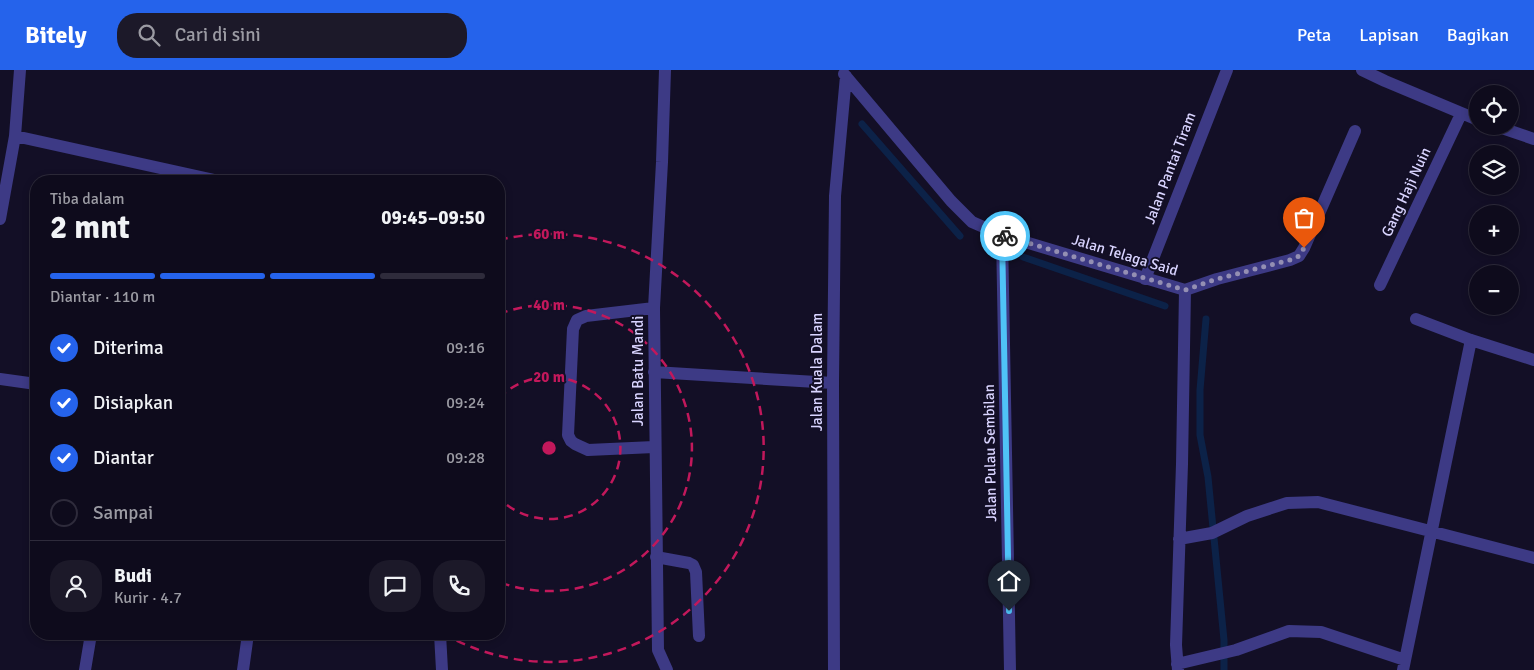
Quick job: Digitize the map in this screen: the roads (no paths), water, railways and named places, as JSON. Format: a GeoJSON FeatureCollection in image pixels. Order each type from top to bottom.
{"type":"FeatureCollection","features":[{"type":"Feature","properties":{"kind":"street"},"geometry":{"type":"LineString","coordinates":[[0,219],[15,136],[20,70]]}},
{"type":"Feature","properties":{"kind":"street","name":"Jalan Batu Mandi"},"geometry":{"type":"LineString","coordinates":[[665,70],[654,308],[654,446],[658,650],[667,670]]}},
{"type":"Feature","properties":{"kind":"street","name":"Jalan Pantai Tiram"},"geometry":{"type":"LineString","coordinates":[[1145,279],[1227,70]]}},
{"type":"Feature","properties":{"kind":"street"},"geometry":{"type":"LineString","coordinates":[[1362,70],[1469,117]]}},
{"type":"Feature","properties":{"kind":"street","name":"Jalan Telaga Said"},"geometry":{"type":"LineString","coordinates":[[843,73],[950,201],[972,222],[1002,235],[1185,290],[1176,645],[1178,667]]}},
{"type":"Feature","properties":{"kind":"street","name":"Jalan Kuala Dalam"},"geometry":{"type":"LineString","coordinates":[[834,670],[832,383],[835,196],[843,73]]}},
{"type":"Feature","properties":{"kind":"street","name":"Gang Haji Nuin"},"geometry":{"type":"LineString","coordinates":[[1380,285],[1461,114]]}},
{"type":"Feature","properties":{"kind":"street"},"geometry":{"type":"LineString","coordinates":[[1185,290],[1299,256],[1355,131]]}},
{"type":"Feature","properties":{"kind":"street"},"geometry":{"type":"LineString","coordinates":[[1519,134],[1534,140]]}},
{"type":"Feature","properties":{"kind":"street"},"geometry":{"type":"LineString","coordinates":[[15,136],[192,175]]}},
{"type":"Feature","properties":{"kind":"street","name":"Jalan Pulau Sembilan"},"geometry":{"type":"LineString","coordinates":[[1002,235],[1010,670]]}},
{"type":"Feature","properties":{"kind":"street"},"geometry":{"type":"LineString","coordinates":[[654,308],[586,316],[577,320],[573,329],[568,435],[575,444],[588,450],[654,446]]}},
{"type":"Feature","properties":{"kind":"street"},"geometry":{"type":"LineString","coordinates":[[1416,319],[1471,340],[1534,360]]}},
{"type":"Feature","properties":{"kind":"street"},"geometry":{"type":"LineString","coordinates":[[1178,667],[1236,650],[1289,631],[1321,632],[1404,665],[1471,340]]}},
{"type":"Feature","properties":{"kind":"street"},"geometry":{"type":"LineString","coordinates":[[654,372],[832,383]]}},
{"type":"Feature","properties":{"kind":"street"},"geometry":{"type":"LineString","coordinates":[[0,379],[30,383]]}},
{"type":"Feature","properties":{"kind":"street"},"geometry":{"type":"LineString","coordinates":[[1180,539],[1217,531],[1247,516],[1287,503],[1318,502],[1534,558]]}},
{"type":"Feature","properties":{"kind":"street"},"geometry":{"type":"LineString","coordinates":[[656,557],[688,563],[693,566],[696,572],[699,636]]}},
{"type":"Feature","properties":{"kind":"street"},"geometry":{"type":"LineString","coordinates":[[85,670],[90,640]]}},
{"type":"Feature","properties":{"kind":"street"},"geometry":{"type":"LineString","coordinates":[[243,670],[247,640]]}},
{"type":"Feature","properties":{"kind":"street"},"geometry":{"type":"LineString","coordinates":[[440,640],[442,670]]}},
{"type":"Feature","properties":{"kind":"waterway"},"geometry":{"type":"LineString","coordinates":[[862,124],[960,236]]}},
{"type":"Feature","properties":{"kind":"waterway"},"geometry":{"type":"LineString","coordinates":[[1023,257],[1165,306]]}},
{"type":"Feature","properties":{"kind":"waterway"},"geometry":{"type":"LineString","coordinates":[[1206,319],[1200,390],[1200,435],[1208,477],[1224,640],[1224,670]]}}]}
